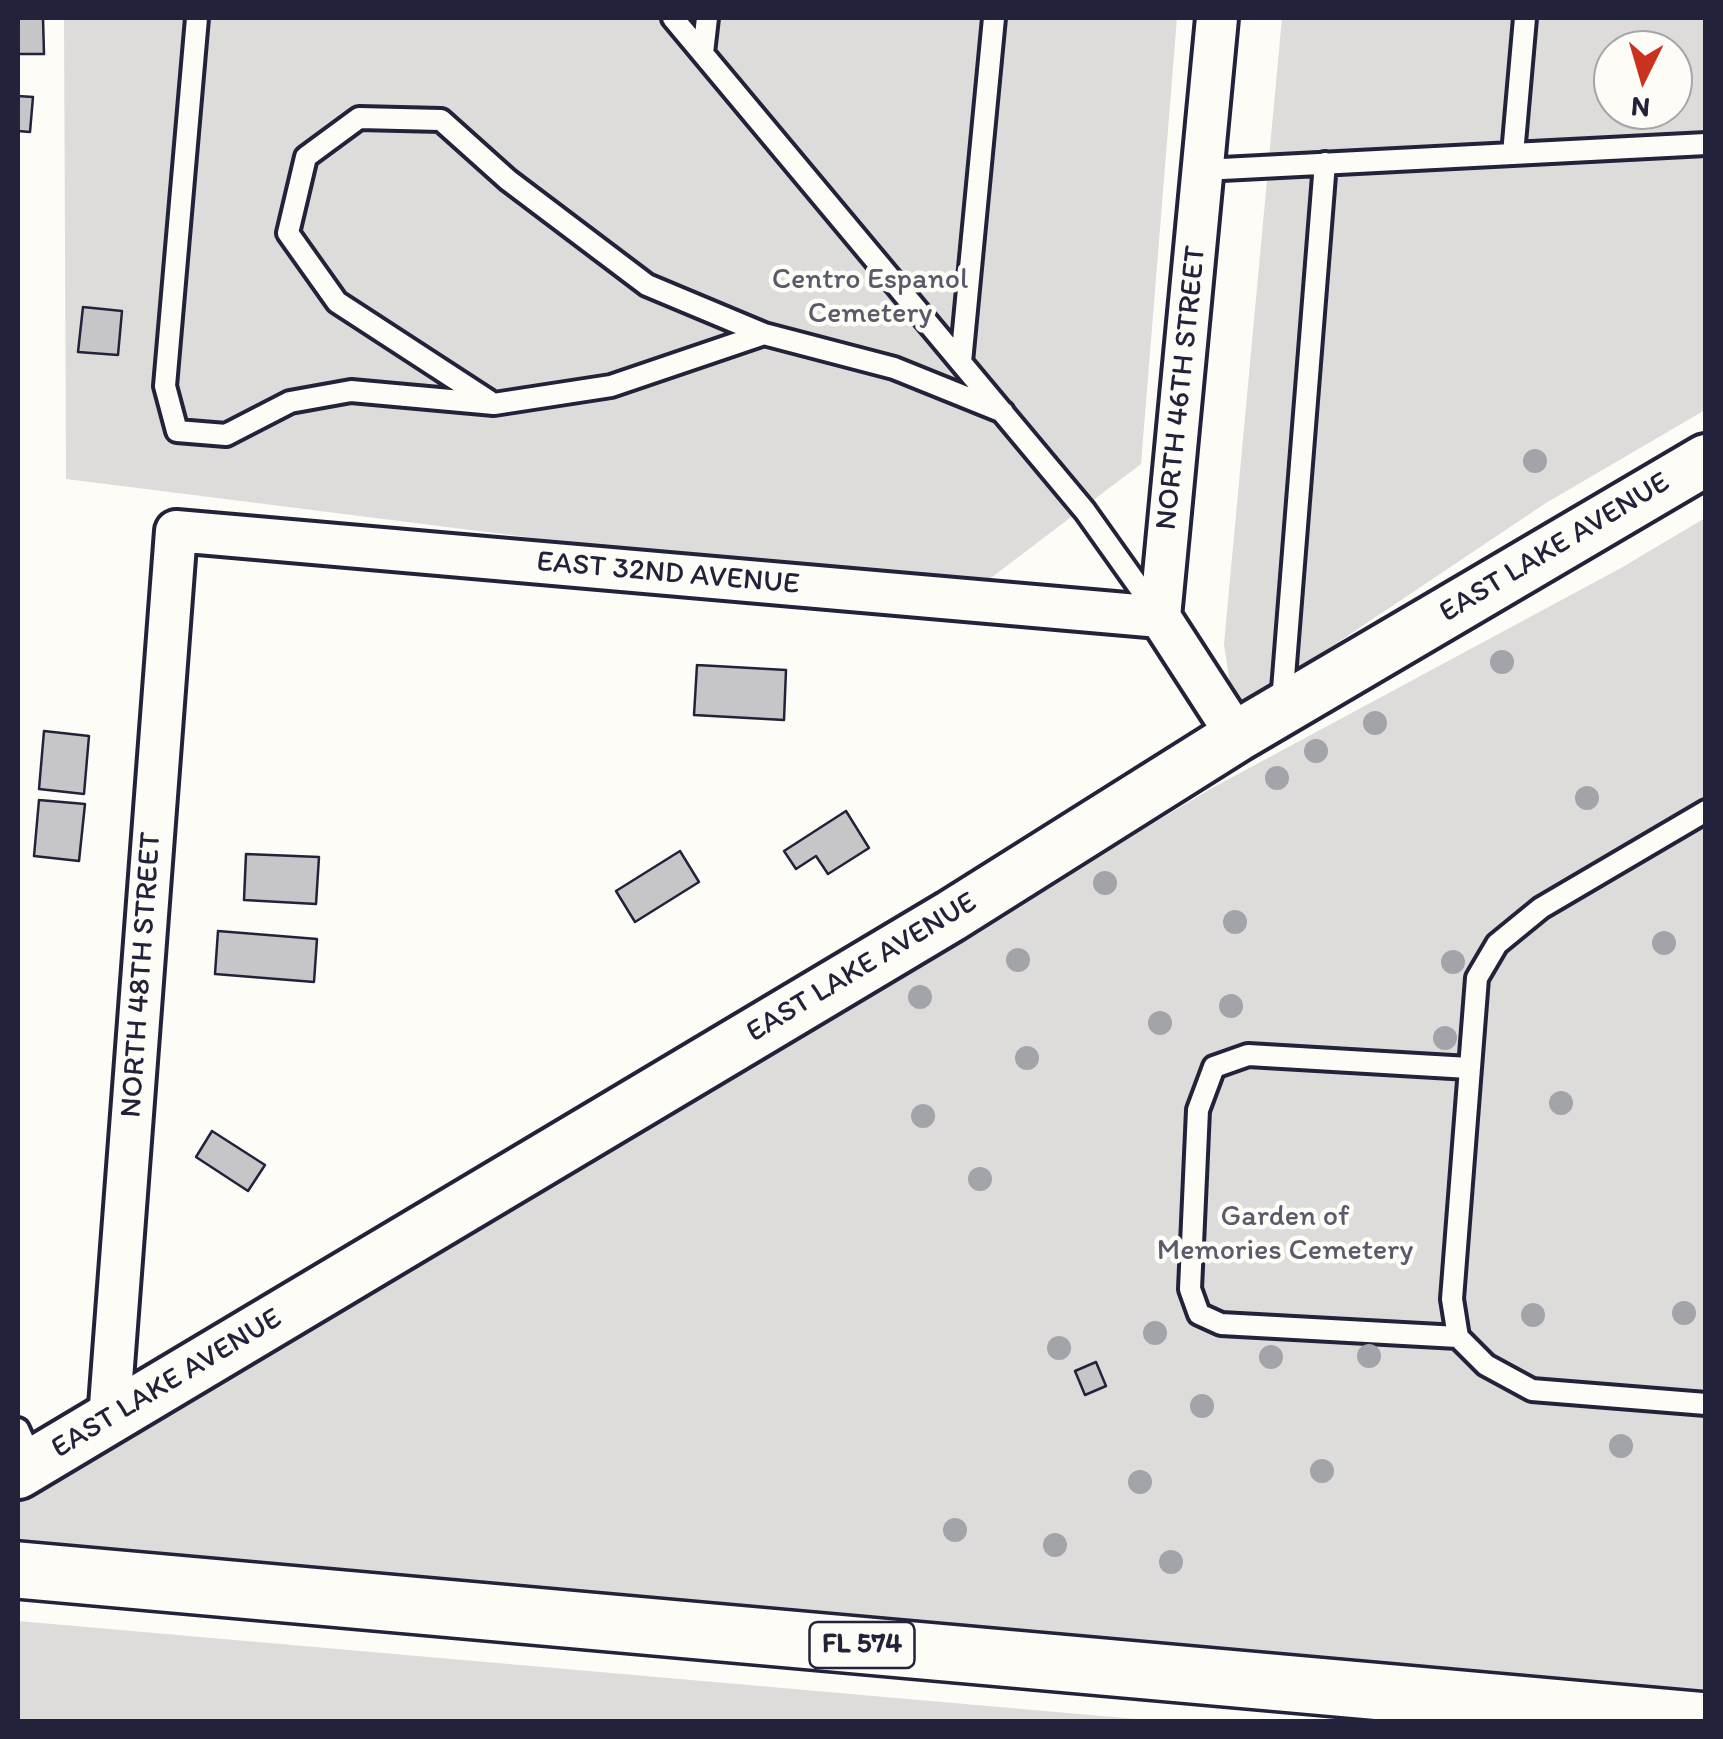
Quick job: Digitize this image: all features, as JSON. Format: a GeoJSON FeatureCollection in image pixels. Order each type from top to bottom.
{"type":"FeatureCollection","features":[{"type":"Feature","properties":{"kind":"main road","name":"FL 574"},"geometry":{"type":"LineString","coordinates":[[18,1570],[1706,1721]]}},
{"type":"Feature","properties":{"kind":"street","name":"NORTH 46TH STREET"},"geometry":{"type":"LineString","coordinates":[[1160,617],[1217,18]]}},
{"type":"Feature","properties":{"kind":"street","name":"EAST LAKE AVENUE"},"geometry":{"type":"LineString","coordinates":[[23,1455],[109,1419],[951,916],[1237,736],[1706,460]]}},
{"type":"Feature","properties":{"kind":"street","name":"EAST 32ND AVENUE"},"geometry":{"type":"LineString","coordinates":[[176,530],[1160,617]]}},
{"type":"Feature","properties":{"kind":"street","name":"NORTH 48TH STREET"},"geometry":{"type":"LineString","coordinates":[[109,1419],[176,530]]}},
{"type":"Feature","properties":{"kind":"street"},"geometry":{"type":"LineString","coordinates":[[1160,617],[1237,736]]}},
{"type":"Feature","properties":{"kind":"lane"},"geometry":{"type":"LineString","coordinates":[[197,18],[165,386],[178,431],[226,436],[290,402],[352,392],[494,404],[611,386],[764,334]]}},
{"type":"Feature","properties":{"kind":"lane"},"geometry":{"type":"LineString","coordinates":[[673,18],[1085,510],[1160,617]]}},
{"type":"Feature","properties":{"kind":"lane"},"geometry":{"type":"LineString","coordinates":[[702,53],[707,18]]}},
{"type":"Feature","properties":{"kind":"lane"},"geometry":{"type":"LineString","coordinates":[[961,362],[994,18]]}},
{"type":"Feature","properties":{"kind":"lane"},"geometry":{"type":"LineString","coordinates":[[1513,154],[1525,18]]}},
{"type":"Feature","properties":{"kind":"lane"},"geometry":{"type":"LineString","coordinates":[[494,404],[337,302],[288,232],[306,157],[359,118],[442,120],[508,180],[647,285],[764,334],[894,368],[1003,412]]}},
{"type":"Feature","properties":{"kind":"lane"},"geometry":{"type":"LineString","coordinates":[[1203,170],[1706,144]]}},
{"type":"Feature","properties":{"kind":"lane"},"geometry":{"type":"LineString","coordinates":[[1282,710],[1325,164]]}},
{"type":"Feature","properties":{"kind":"lane"},"geometry":{"type":"LineString","coordinates":[[1706,811],[1541,908],[1497,944],[1477,978],[1452,1299],[1458,1337],[1486,1365],[1532,1390],[1706,1404]]}},
{"type":"Feature","properties":{"kind":"lane"},"geometry":{"type":"LineString","coordinates":[[1458,1337],[1221,1324],[1199,1314],[1190,1289],[1198,1110],[1214,1067],[1248,1055],[1469,1068]]}},
{"type":"Feature","properties":{"kind":"green space","name":"Centro Espanol Cemetery"},"geometry":{"type":"Polygon","coordinates":[[[64,18],[1177,18],[1141,464],[971,593],[66,479],[64,18]]]}},
{"type":"Feature","properties":{"kind":"green space"},"geometry":{"type":"Polygon","coordinates":[[[1282,18],[1705,18],[1705,410],[1546,503],[1234,712],[1224,644],[1282,18]]]}},
{"type":"Feature","properties":{"kind":"green space","name":"Garden of Memories Cemetery"},"geometry":{"type":"Polygon","coordinates":[[[1705,518],[1705,1697],[18,1552],[18,1502],[1214,787],[1621,568],[1705,518]]]}},
{"type":"Feature","properties":{"kind":"green space"},"geometry":{"type":"Polygon","coordinates":[[[18,1621],[1159,1721],[18,1721],[18,1621]]]}},
{"type":"Feature","properties":{"kind":"building"},"geometry":{"type":"Polygon","coordinates":[[[18,18],[43,18],[44,54],[18,54],[18,18]]]}},
{"type":"Feature","properties":{"kind":"building"},"geometry":{"type":"Polygon","coordinates":[[[18,96],[33,97],[30,132],[18,131],[18,96]]]}},
{"type":"Feature","properties":{"kind":"building"},"geometry":{"type":"Polygon","coordinates":[[[83,307],[122,311],[118,355],[78,352],[83,307]]]}},
{"type":"Feature","properties":{"kind":"building"},"geometry":{"type":"Polygon","coordinates":[[[697,665],[786,670],[784,720],[694,715],[697,665]]]}},
{"type":"Feature","properties":{"kind":"building"},"geometry":{"type":"Polygon","coordinates":[[[44,731],[89,736],[84,794],[39,789],[44,731]]]}},
{"type":"Feature","properties":{"kind":"building"},"geometry":{"type":"Polygon","coordinates":[[[39,800],[85,804],[79,861],[34,856],[39,800]]]}},
{"type":"Feature","properties":{"kind":"building"},"geometry":{"type":"Polygon","coordinates":[[[846,811],[869,848],[828,874],[816,856],[796,869],[784,851],[846,811]]]}},
{"type":"Feature","properties":{"kind":"building"},"geometry":{"type":"Polygon","coordinates":[[[680,851],[699,882],[635,922],[616,891],[680,851]]]}},
{"type":"Feature","properties":{"kind":"building"},"geometry":{"type":"Polygon","coordinates":[[[246,854],[319,857],[316,904],[244,900],[246,854]]]}},
{"type":"Feature","properties":{"kind":"building"},"geometry":{"type":"Polygon","coordinates":[[[218,931],[317,939],[314,982],[215,974],[218,931]]]}},
{"type":"Feature","properties":{"kind":"building"},"geometry":{"type":"Polygon","coordinates":[[[212,1131],[265,1165],[248,1191],[196,1157],[212,1131]]]}},
{"type":"Feature","properties":{"kind":"building"},"geometry":{"type":"Polygon","coordinates":[[[1096,1362],[1106,1386],[1085,1395],[1075,1371],[1096,1362]]]}}]}
